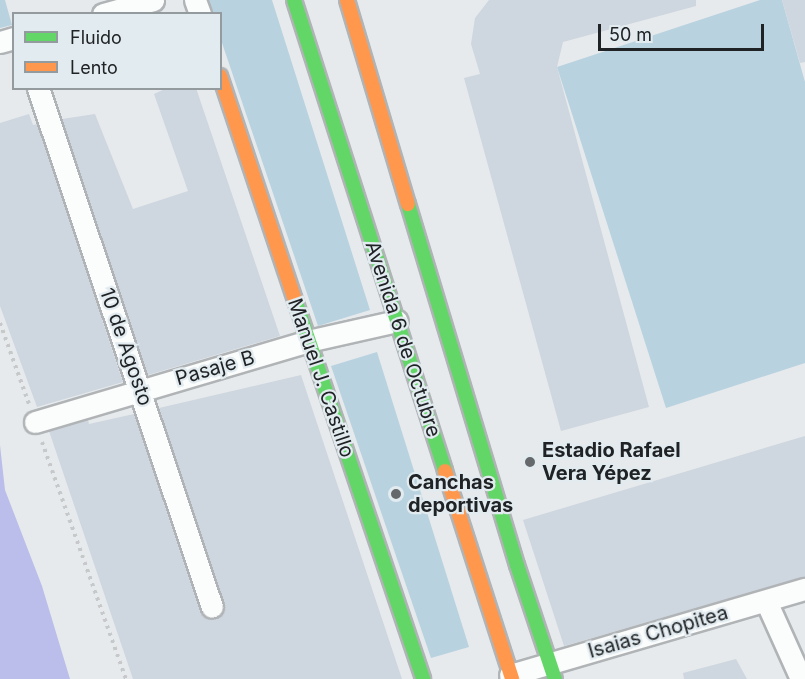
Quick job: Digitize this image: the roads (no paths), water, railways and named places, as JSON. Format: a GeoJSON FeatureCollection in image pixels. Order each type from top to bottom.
{"type":"FeatureCollection","features":[{"type":"Feature","properties":{"kind":"main road","name":"Avenida 6 de Octubre"},"geometry":{"type":"LineString","coordinates":[[294,0],[511,677]]}},
{"type":"Feature","properties":{"kind":"main road"},"geometry":{"type":"LineString","coordinates":[[347,0],[517,565],[553,671]]}},
{"type":"Feature","properties":{"kind":"main road","name":"Manuel J. Castillo"},"geometry":{"type":"LineString","coordinates":[[222,82],[423,679]]}},
{"type":"Feature","properties":{"kind":"street"},"geometry":{"type":"LineString","coordinates":[[110,12],[153,0]]}},
{"type":"Feature","properties":{"kind":"street","name":"10 de Agosto"},"geometry":{"type":"LineString","coordinates":[[39,90],[212,607]]}},
{"type":"Feature","properties":{"kind":"street","name":"Pasaje B"},"geometry":{"type":"LineString","coordinates":[[35,422],[308,341],[397,321]]}},
{"type":"Feature","properties":{"kind":"street","name":"Isaias Chopitea"},"geometry":{"type":"LineString","coordinates":[[511,677],[553,671],[805,589]]}},
{"type":"Feature","properties":{"kind":"street"},"geometry":{"type":"LineString","coordinates":[[766,601],[801,679]]}},
{"type":"Feature","properties":{"kind":"water"},"geometry":{"type":"Polygon","coordinates":[[[0,445],[5,490],[42,586],[70,679],[0,679],[0,445]]]}},
{"type":"Feature","properties":{"kind":"place","name":"Estadio Rafael Vera Yépez"},"geometry":{"type":"Point","coordinates":[530,462]}},
{"type":"Feature","properties":{"kind":"place","name":"Canchas deportivas"},"geometry":{"type":"Point","coordinates":[396,494]}}]}
